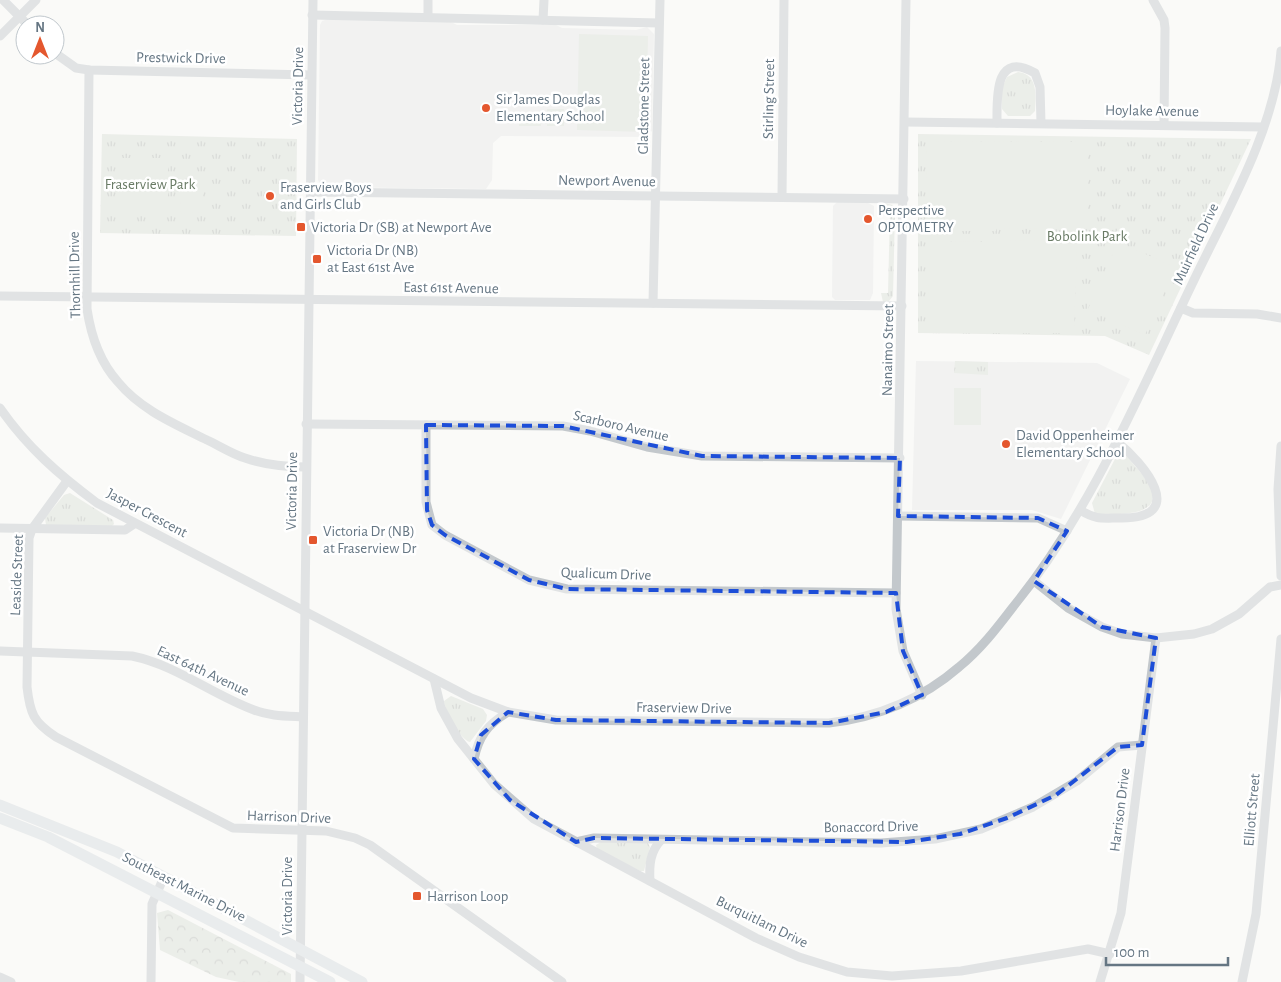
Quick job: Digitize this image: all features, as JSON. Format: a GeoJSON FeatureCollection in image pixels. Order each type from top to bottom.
{"type":"FeatureCollection","features":[{"type":"Feature","properties":{"kind":"main road","name":"Southeast Marine Drive"},"geometry":{"type":"LineString","coordinates":[[0,805],[116,852],[362,982]]}},
{"type":"Feature","properties":{"kind":"main road","name":"Southeast Marine Drive"},"geometry":{"type":"LineString","coordinates":[[0,818],[48,837],[330,982]]}},
{"type":"Feature","properties":{"kind":"street"},"geometry":{"type":"LineString","coordinates":[[3,0],[19,15],[36,0]]}},
{"type":"Feature","properties":{"kind":"street","name":"Victoria Drive"},"geometry":{"type":"LineString","coordinates":[[300,982],[313,0]]}},
{"type":"Feature","properties":{"kind":"street"},"geometry":{"type":"LineString","coordinates":[[428,0],[428,17]]}},
{"type":"Feature","properties":{"kind":"street"},"geometry":{"type":"LineString","coordinates":[[543,20],[544,0]]}},
{"type":"Feature","properties":{"kind":"street","name":"Gladstone Street"},"geometry":{"type":"LineString","coordinates":[[653,303],[660,0]]}},
{"type":"Feature","properties":{"kind":"street","name":"Stirling Street"},"geometry":{"type":"LineString","coordinates":[[782,197],[784,0]]}},
{"type":"Feature","properties":{"kind":"street","name":"Nanaimo Street"},"geometry":{"type":"LineString","coordinates":[[906,0],[900,458],[896,593],[897,618],[901,642],[907,663],[922,695]]}},
{"type":"Feature","properties":{"kind":"street"},"geometry":{"type":"LineString","coordinates":[[1153,0],[1164,20],[1165,28],[1164,125]]}},
{"type":"Feature","properties":{"kind":"street"},"geometry":{"type":"LineString","coordinates":[[312,15],[659,23]]}},
{"type":"Feature","properties":{"kind":"street"},"geometry":{"type":"LineString","coordinates":[[0,36],[15,19]]}},
{"type":"Feature","properties":{"kind":"street","name":"Muirfield Drive"},"geometry":{"type":"LineString","coordinates":[[1034,581],[1080,510],[1181,308],[1242,177],[1263,127],[1280,70],[1281,51]]}},
{"type":"Feature","properties":{"kind":"street","name":"Prestwick Drive"},"geometry":{"type":"LineString","coordinates":[[65,60],[76,68],[89,70],[311,75]]}},
{"type":"Feature","properties":{"kind":"street"},"geometry":{"type":"LineString","coordinates":[[997,123],[998,82],[1009,70],[1020,68],[1034,73],[1039,82],[1040,123]]}},
{"type":"Feature","properties":{"kind":"street","name":"Thornhill Drive"},"geometry":{"type":"LineString","coordinates":[[89,70],[87,297],[90,329],[99,353],[118,382],[143,406],[243,458],[270,465],[306,468]]}},
{"type":"Feature","properties":{"kind":"street","name":"Hoylake Avenue"},"geometry":{"type":"LineString","coordinates":[[904,122],[1263,127]]}},
{"type":"Feature","properties":{"kind":"street","name":"Newport Avenue"},"geometry":{"type":"LineString","coordinates":[[310,192],[904,199]]}},
{"type":"Feature","properties":{"kind":"street","name":"East 61st Avenue"},"geometry":{"type":"LineString","coordinates":[[0,296],[902,306]]}},
{"type":"Feature","properties":{"kind":"street"},"geometry":{"type":"LineString","coordinates":[[1181,308],[1193,313],[1256,314],[1281,318]]}},
{"type":"Feature","properties":{"kind":"street","name":"Jasper Crescent"},"geometry":{"type":"LineString","coordinates":[[0,408],[27,444],[67,480],[97,502],[134,524],[304,611]]}},
{"type":"Feature","properties":{"kind":"street","name":"Scarboro Avenue"},"geometry":{"type":"LineString","coordinates":[[306,424],[563,426],[590,431],[647,447],[702,456],[900,458]]}},
{"type":"Feature","properties":{"kind":"street","name":"Qualicum Drive"},"geometry":{"type":"LineString","coordinates":[[426,425],[426,502],[432,525],[445,535],[529,580],[568,589],[896,593]]}},
{"type":"Feature","properties":{"kind":"street"},"geometry":{"type":"LineString","coordinates":[[1080,510],[1093,518],[1134,518],[1147,514],[1155,506],[1157,499],[1156,486],[1116,441]]}},
{"type":"Feature","properties":{"kind":"street"},"geometry":{"type":"LineString","coordinates":[[1281,446],[1278,488],[1281,576]]}},
{"type":"Feature","properties":{"kind":"street","name":"Leaside Street"},"geometry":{"type":"LineString","coordinates":[[28,652],[29,538],[32,529],[67,480]]}},
{"type":"Feature","properties":{"kind":"street"},"geometry":{"type":"LineString","coordinates":[[898,516],[1038,518],[1067,531]]}},
{"type":"Feature","properties":{"kind":"street"},"geometry":{"type":"LineString","coordinates":[[0,528],[125,530],[134,524]]}},
{"type":"Feature","properties":{"kind":"street"},"geometry":{"type":"LineString","coordinates":[[1034,581],[1068,608],[1102,627],[1122,634],[1156,638],[1194,634],[1212,629],[1239,614],[1270,587],[1281,585]]}},
{"type":"Feature","properties":{"kind":"street","name":"Fraserview Drive"},"geometry":{"type":"LineString","coordinates":[[304,611],[471,698],[508,712],[556,720],[829,723],[859,720],[886,712],[922,695],[961,666],[993,633],[1034,581]]}},
{"type":"Feature","properties":{"kind":"street","name":"Harrison Drive"},"geometry":{"type":"LineString","coordinates":[[1100,982],[1121,913],[1156,638]]}},
{"type":"Feature","properties":{"kind":"street","name":"Elliott Street"},"geometry":{"type":"LineString","coordinates":[[1242,982],[1256,914],[1281,639]]}},
{"type":"Feature","properties":{"kind":"street","name":"East 64th Avenue"},"geometry":{"type":"LineString","coordinates":[[0,652],[132,656],[151,660],[254,710],[277,716],[303,717]]}},
{"type":"Feature","properties":{"kind":"street","name":"Harrison Drive"},"geometry":{"type":"LineString","coordinates":[[28,652],[27,687],[30,708],[36,721],[45,729],[233,828],[337,832],[370,845],[562,982]]}},
{"type":"Feature","properties":{"kind":"street","name":"Burquitlam Drive"},"geometry":{"type":"LineString","coordinates":[[434,679],[445,717],[474,760],[510,800],[534,819],[799,957],[847,972],[892,976],[928,975],[1088,950],[1110,954]]}},
{"type":"Feature","properties":{"kind":"street"},"geometry":{"type":"LineString","coordinates":[[474,760],[481,735],[488,726],[508,712]]}},
{"type":"Feature","properties":{"kind":"street","name":"Bonaccord Drive"},"geometry":{"type":"LineString","coordinates":[[576,842],[594,838],[881,843],[935,839],[981,829],[1032,807],[1077,781],[1118,747],[1142,746]]}},
{"type":"Feature","properties":{"kind":"street"},"geometry":{"type":"LineString","coordinates":[[650,881],[650,860],[662,840]]}},
{"type":"Feature","properties":{"kind":"street"},"geometry":{"type":"LineString","coordinates":[[151,982],[152,904],[164,877]]}},
{"type":"Feature","properties":{"kind":"street"},"geometry":{"type":"LineString","coordinates":[[0,977],[11,982]]}},
{"type":"Feature","properties":{"kind":"highlighted area"},"geometry":{"type":"Polygon","coordinates":[[[426,425],[563,426],[702,456],[900,458],[898,516],[1038,518],[1067,531],[1034,581],[1102,627],[1156,638],[1142,745],[1118,747],[1056,795],[1007,818],[960,834],[907,842],[594,838],[576,842],[510,800],[474,759],[481,735],[508,712],[556,720],[829,723],[886,712],[922,695],[903,651],[896,593],[567,589],[529,580],[445,535],[432,525],[427,510],[426,425]]]}},
{"type":"Feature","properties":{"kind":"shaded area","name":"Sir James Douglas Elementary School"},"geometry":{"type":"Polygon","coordinates":[[[328,19],[451,22],[457,25],[556,25],[562,28],[636,30],[647,27],[654,34],[652,131],[645,137],[501,136],[493,143],[492,180],[486,189],[322,187],[318,180],[320,25],[322,21],[328,19]]]}},
{"type":"Feature","properties":{"kind":"shaded area"},"geometry":{"type":"Polygon","coordinates":[[[837,202],[866,202],[874,206],[873,293],[870,300],[835,300],[832,297],[833,206],[837,202]]]}},
{"type":"Feature","properties":{"kind":"shaded area","name":"David Oppenheimer Elementary School"},"geometry":{"type":"Polygon","coordinates":[[[916,361],[1097,363],[1130,379],[1061,519],[1032,510],[912,510],[916,361]]]}},
{"type":"Feature","properties":{"kind":"green space"},"geometry":{"type":"Polygon","coordinates":[[[579,34],[648,36],[646,132],[577,130],[579,34]]]}},
{"type":"Feature","properties":{"kind":"green space"},"geometry":{"type":"Polygon","coordinates":[[[1018,72],[1029,77],[1034,86],[1036,98],[1035,111],[1030,116],[1008,116],[1002,109],[1002,88],[1007,77],[1018,72]]]}},
{"type":"Feature","properties":{"kind":"green space"},"geometry":{"type":"Polygon","coordinates":[[[547,109],[564,109],[564,126],[547,126],[547,109]]]}},
{"type":"Feature","properties":{"kind":"green space"},"geometry":{"type":"Polygon","coordinates":[[[519,113],[541,113],[541,126],[519,126],[519,113]]]}},
{"type":"Feature","properties":{"kind":"green space","name":"Fraserview Park"},"geometry":{"type":"Polygon","coordinates":[[[102,134],[297,139],[296,236],[100,233],[102,134]]]}},
{"type":"Feature","properties":{"kind":"green space","name":"Bobolink Park"},"geometry":{"type":"Polygon","coordinates":[[[918,134],[1251,139],[1149,355],[1105,336],[918,333],[918,134]]]}},
{"type":"Feature","properties":{"kind":"green space"},"geometry":{"type":"Polygon","coordinates":[[[927,141],[1088,142],[1088,228],[1085,230],[997,228],[996,231],[928,231],[925,227],[927,141]]]}},
{"type":"Feature","properties":{"kind":"green space"},"geometry":{"type":"Polygon","coordinates":[[[1104,146],[1129,147],[1129,166],[1104,166],[1104,146]]]}},
{"type":"Feature","properties":{"kind":"green space"},"geometry":{"type":"Polygon","coordinates":[[[121,158],[168,158],[168,213],[121,213],[121,158]]]}},
{"type":"Feature","properties":{"kind":"green space"},"geometry":{"type":"Polygon","coordinates":[[[202,188],[202,212],[181,214],[179,190],[202,188]]]}},
{"type":"Feature","properties":{"kind":"green space"},"geometry":{"type":"Polygon","coordinates":[[[884,203],[893,205],[895,210],[893,296],[889,301],[883,302],[881,293],[888,293],[890,211],[883,209],[884,203]]]}},
{"type":"Feature","properties":{"kind":"green space"},"geometry":{"type":"Polygon","coordinates":[[[998,240],[1074,241],[1077,243],[1074,333],[930,333],[927,329],[931,241],[998,242],[998,240]]]}},
{"type":"Feature","properties":{"kind":"green space"},"geometry":{"type":"Polygon","coordinates":[[[1118,242],[1175,267],[1145,335],[1088,309],[1118,242]]]}},
{"type":"Feature","properties":{"kind":"green space"},"geometry":{"type":"Polygon","coordinates":[[[955,361],[988,362],[988,375],[954,373],[955,361]]]}},
{"type":"Feature","properties":{"kind":"green space"},"geometry":{"type":"Polygon","coordinates":[[[954,388],[981,388],[981,425],[954,425],[954,388]]]}},
{"type":"Feature","properties":{"kind":"green space"},"geometry":{"type":"Polygon","coordinates":[[[1122,455],[1127,457],[1149,484],[1153,495],[1151,503],[1145,509],[1136,512],[1095,514],[1092,503],[1115,459],[1122,455]]]}},
{"type":"Feature","properties":{"kind":"green space"},"geometry":{"type":"Polygon","coordinates":[[[70,493],[113,520],[114,524],[112,526],[46,525],[45,518],[64,495],[70,493]]]}},
{"type":"Feature","properties":{"kind":"green space"},"geometry":{"type":"Polygon","coordinates":[[[451,696],[483,709],[487,715],[486,721],[470,742],[458,731],[447,711],[444,701],[451,696]]]}},
{"type":"Feature","properties":{"kind":"green space"},"geometry":{"type":"Polygon","coordinates":[[[601,842],[648,843],[650,847],[644,871],[640,871],[597,849],[596,845],[601,842]]]}},
{"type":"Feature","properties":{"kind":"green space"},"geometry":{"type":"Polygon","coordinates":[[[168,910],[291,974],[291,982],[239,982],[216,977],[160,950],[157,913],[168,910]]]}},
{"type":"Feature","properties":{"kind":"place","name":"Sir James Douglas Elementary School"},"geometry":{"type":"Point","coordinates":[486,108]}},
{"type":"Feature","properties":{"kind":"place","name":"Fraserview Boys and Girls Club"},"geometry":{"type":"Point","coordinates":[270,196]}},
{"type":"Feature","properties":{"kind":"place","name":"Perspective OPTOMETRY"},"geometry":{"type":"Point","coordinates":[868,219]}},
{"type":"Feature","properties":{"kind":"place","name":"Victoria Dr (SB) at Newport Ave"},"geometry":{"type":"Point","coordinates":[301,227]}},
{"type":"Feature","properties":{"kind":"place","name":"Victoria Dr (NB) at East 61st Ave"},"geometry":{"type":"Point","coordinates":[317,259]}},
{"type":"Feature","properties":{"kind":"place","name":"David Oppenheimer Elementary School"},"geometry":{"type":"Point","coordinates":[1006,444]}},
{"type":"Feature","properties":{"kind":"place","name":"Victoria Dr (NB) at Fraserview Dr"},"geometry":{"type":"Point","coordinates":[313,540]}},
{"type":"Feature","properties":{"kind":"place","name":"Harrison Loop"},"geometry":{"type":"Point","coordinates":[417,896]}}]}
